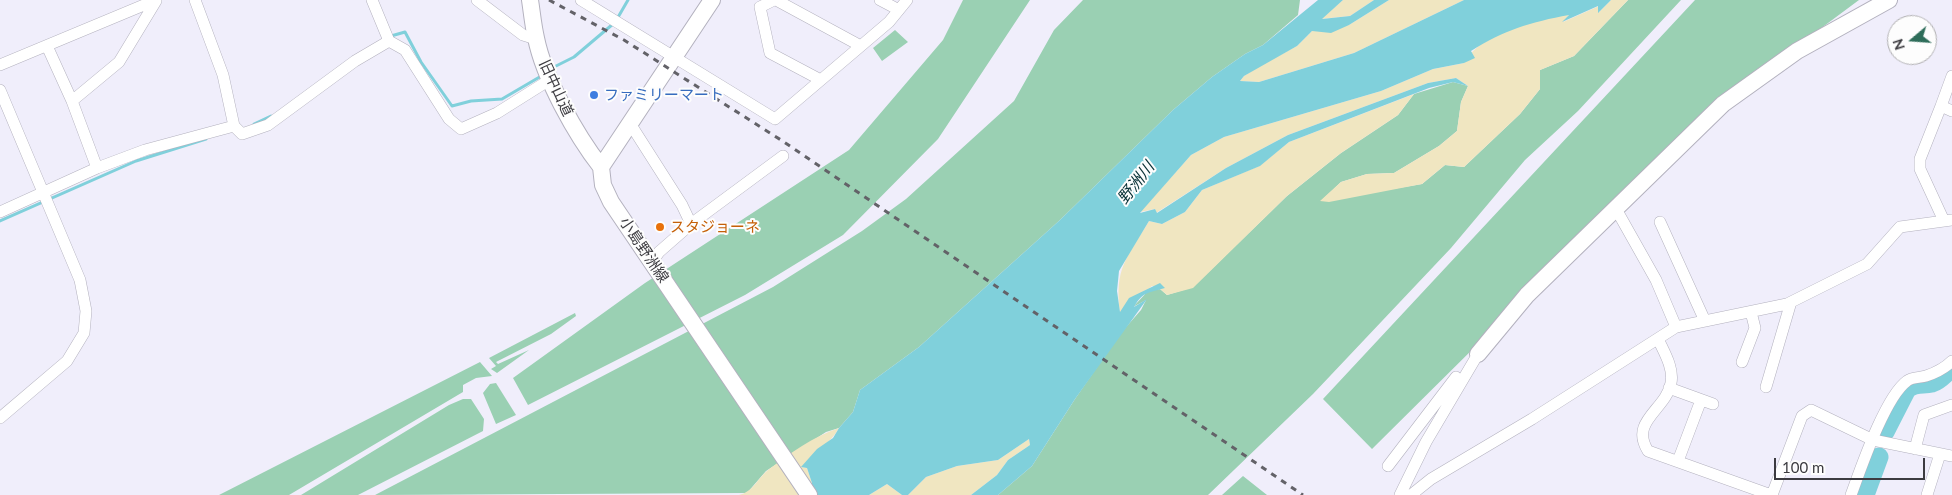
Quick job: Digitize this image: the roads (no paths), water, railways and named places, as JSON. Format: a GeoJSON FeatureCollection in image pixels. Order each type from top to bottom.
{"type":"FeatureCollection","features":[{"type":"Feature","properties":{"kind":"street"},"geometry":{"type":"LineString","coordinates":[[0,66],[138,3],[156,0]]}},
{"type":"Feature","properties":{"kind":"street"},"geometry":{"type":"LineString","coordinates":[[72,101],[119,62],[156,0]]}},
{"type":"Feature","properties":{"kind":"street"},"geometry":{"type":"LineString","coordinates":[[195,0],[223,75],[234,126],[242,134],[268,125],[388,38]]}},
{"type":"Feature","properties":{"kind":"street"},"geometry":{"type":"LineString","coordinates":[[372,0],[388,38],[406,50],[449,119],[461,129],[497,113],[549,74]]}},
{"type":"Feature","properties":{"kind":"street"},"geometry":{"type":"LineString","coordinates":[[477,0],[523,34],[536,39]]}},
{"type":"Feature","properties":{"kind":"street","name":"旧中山道"},"geometry":{"type":"LineString","coordinates":[[530,0],[536,39],[549,74],[584,145],[601,168]]}},
{"type":"Feature","properties":{"kind":"street"},"geometry":{"type":"LineString","coordinates":[[582,0],[775,119],[819,79],[889,22],[907,0]]}},
{"type":"Feature","properties":{"kind":"street"},"geometry":{"type":"LineString","coordinates":[[601,168],[676,58],[712,0]]}},
{"type":"Feature","properties":{"kind":"street"},"geometry":{"type":"LineString","coordinates":[[819,79],[770,53],[760,8],[775,0],[860,45]]}},
{"type":"Feature","properties":{"kind":"street"},"geometry":{"type":"LineString","coordinates":[[880,0],[899,10]]}},
{"type":"Feature","properties":{"kind":"street"},"geometry":{"type":"LineString","coordinates":[[1400,495],[1426,442],[1478,354],[1527,295],[1723,104],[1798,51],[1890,0]]}},
{"type":"Feature","properties":{"kind":"street"},"geometry":{"type":"LineString","coordinates":[[47,46],[72,101],[97,168]]}},
{"type":"Feature","properties":{"kind":"street"},"geometry":{"type":"LineString","coordinates":[[1411,495],[1431,479],[1524,424],[1676,327],[1791,302],[1867,264],[1900,227],[1948,221],[1920,169],[1920,159],[1952,76]]}},
{"type":"Feature","properties":{"kind":"street"},"geometry":{"type":"LineString","coordinates":[[0,90],[80,280],[86,311],[84,333],[67,361],[0,418]]}},
{"type":"Feature","properties":{"kind":"street"},"geometry":{"type":"LineString","coordinates":[[1941,106],[1952,111]]}},
{"type":"Feature","properties":{"kind":"street"},"geometry":{"type":"LineString","coordinates":[[631,125],[682,205],[691,224]]}},
{"type":"Feature","properties":{"kind":"street"},"geometry":{"type":"LineString","coordinates":[[0,212],[45,198],[97,168],[170,141],[186,140],[234,126]]}},
{"type":"Feature","properties":{"kind":"street"},"geometry":{"type":"LineString","coordinates":[[655,267],[659,252],[691,224],[783,156]]}},
{"type":"Feature","properties":{"kind":"street","name":"小島野洲線"},"geometry":{"type":"LineString","coordinates":[[601,168],[603,185],[611,202],[809,495]]}},
{"type":"Feature","properties":{"kind":"street"},"geometry":{"type":"LineString","coordinates":[[1616,209],[1656,280],[1676,327]]}},
{"type":"Feature","properties":{"kind":"street"},"geometry":{"type":"LineString","coordinates":[[1660,222],[1705,321]]}},
{"type":"Feature","properties":{"kind":"street"},"geometry":{"type":"LineString","coordinates":[[1766,387],[1791,302]]}},
{"type":"Feature","properties":{"kind":"street"},"geometry":{"type":"LineString","coordinates":[[1742,362],[1755,328],[1751,312]]}},
{"type":"Feature","properties":{"kind":"street"},"geometry":{"type":"LineString","coordinates":[[1658,338],[1669,363],[1671,383],[1643,429],[1642,440],[1648,451],[1772,495],[1802,416],[1811,410],[1873,440],[1946,455],[1927,495]]}},
{"type":"Feature","properties":{"kind":"street"},"geometry":{"type":"LineString","coordinates":[[1851,495],[1873,440],[1897,391],[1908,379],[1926,376],[1947,366],[1952,361]]}},
{"type":"Feature","properties":{"kind":"street"},"geometry":{"type":"LineString","coordinates":[[1388,466],[1455,380],[1463,365]]}},
{"type":"Feature","properties":{"kind":"street"},"geometry":{"type":"LineString","coordinates":[[1669,388],[1712,404]]}},
{"type":"Feature","properties":{"kind":"street"},"geometry":{"type":"LineString","coordinates":[[1678,461],[1701,400]]}},
{"type":"Feature","properties":{"kind":"street"},"geometry":{"type":"LineString","coordinates":[[1915,449],[1924,415],[1952,405]]}},
{"type":"Feature","properties":{"kind":"water","name":"野洲川"},"geometry":{"type":"Polygon","coordinates":[[[1318,0],[1343,0],[1322,19],[1350,16],[1374,0],[1389,0],[1349,25],[1331,33],[1312,31],[1297,46],[1244,76],[1240,81],[1259,82],[1354,53],[1464,0],[1611,0],[1598,13],[1598,6],[1562,22],[1569,15],[1506,32],[1471,51],[1475,58],[1464,63],[1433,69],[1381,91],[1224,137],[1191,155],[1140,213],[1155,209],[1157,213],[1226,168],[1288,135],[1428,83],[1456,78],[1468,86],[1453,82],[1429,88],[1289,142],[1260,166],[1202,190],[1185,212],[1162,224],[1149,221],[1119,271],[1117,291],[1120,312],[1129,298],[1160,283],[1165,288],[1147,293],[1140,298],[1134,307],[1147,299],[1075,399],[1032,466],[998,495],[971,495],[997,475],[1008,460],[1030,445],[1029,439],[998,460],[957,466],[926,477],[908,495],[902,495],[887,484],[869,495],[800,495],[812,483],[807,468],[801,467],[817,449],[833,438],[853,412],[860,390],[919,347],[1060,220],[1173,110],[1212,77],[1245,54],[1263,45],[1318,0]]]}},
{"type":"Feature","properties":{"kind":"waterway"},"geometry":{"type":"LineString","coordinates":[[617,19],[628,0]]}},
{"type":"Feature","properties":{"kind":"waterway"},"geometry":{"type":"LineString","coordinates":[[552,68],[574,57],[613,24]]}},
{"type":"Feature","properties":{"kind":"waterway"},"geometry":{"type":"LineString","coordinates":[[391,36],[405,32],[421,62],[452,106],[471,101],[502,99],[543,75]]}},
{"type":"Feature","properties":{"kind":"waterway"},"geometry":{"type":"LineString","coordinates":[[254,124],[271,116]]}},
{"type":"Feature","properties":{"kind":"waterway"},"geometry":{"type":"LineString","coordinates":[[0,221],[136,161],[206,139]]}},
{"type":"Feature","properties":{"kind":"waterway"},"geometry":{"type":"LineString","coordinates":[[1885,432],[1907,389],[1916,385],[1935,382],[1952,367]]}},
{"type":"Feature","properties":{"kind":"waterway"},"geometry":{"type":"LineString","coordinates":[[1865,495],[1879,457]]}},
{"type":"Feature","properties":{"kind":"railway"},"geometry":{"type":"LineString","coordinates":[[549,0],[624,40],[781,140],[1303,495]]}},
{"type":"Feature","properties":{"kind":"place","name":"ファミリーマート"},"geometry":{"type":"Point","coordinates":[594,95]}},
{"type":"Feature","properties":{"kind":"place","name":"スタジョーネ"},"geometry":{"type":"Point","coordinates":[660,227]}}]}
